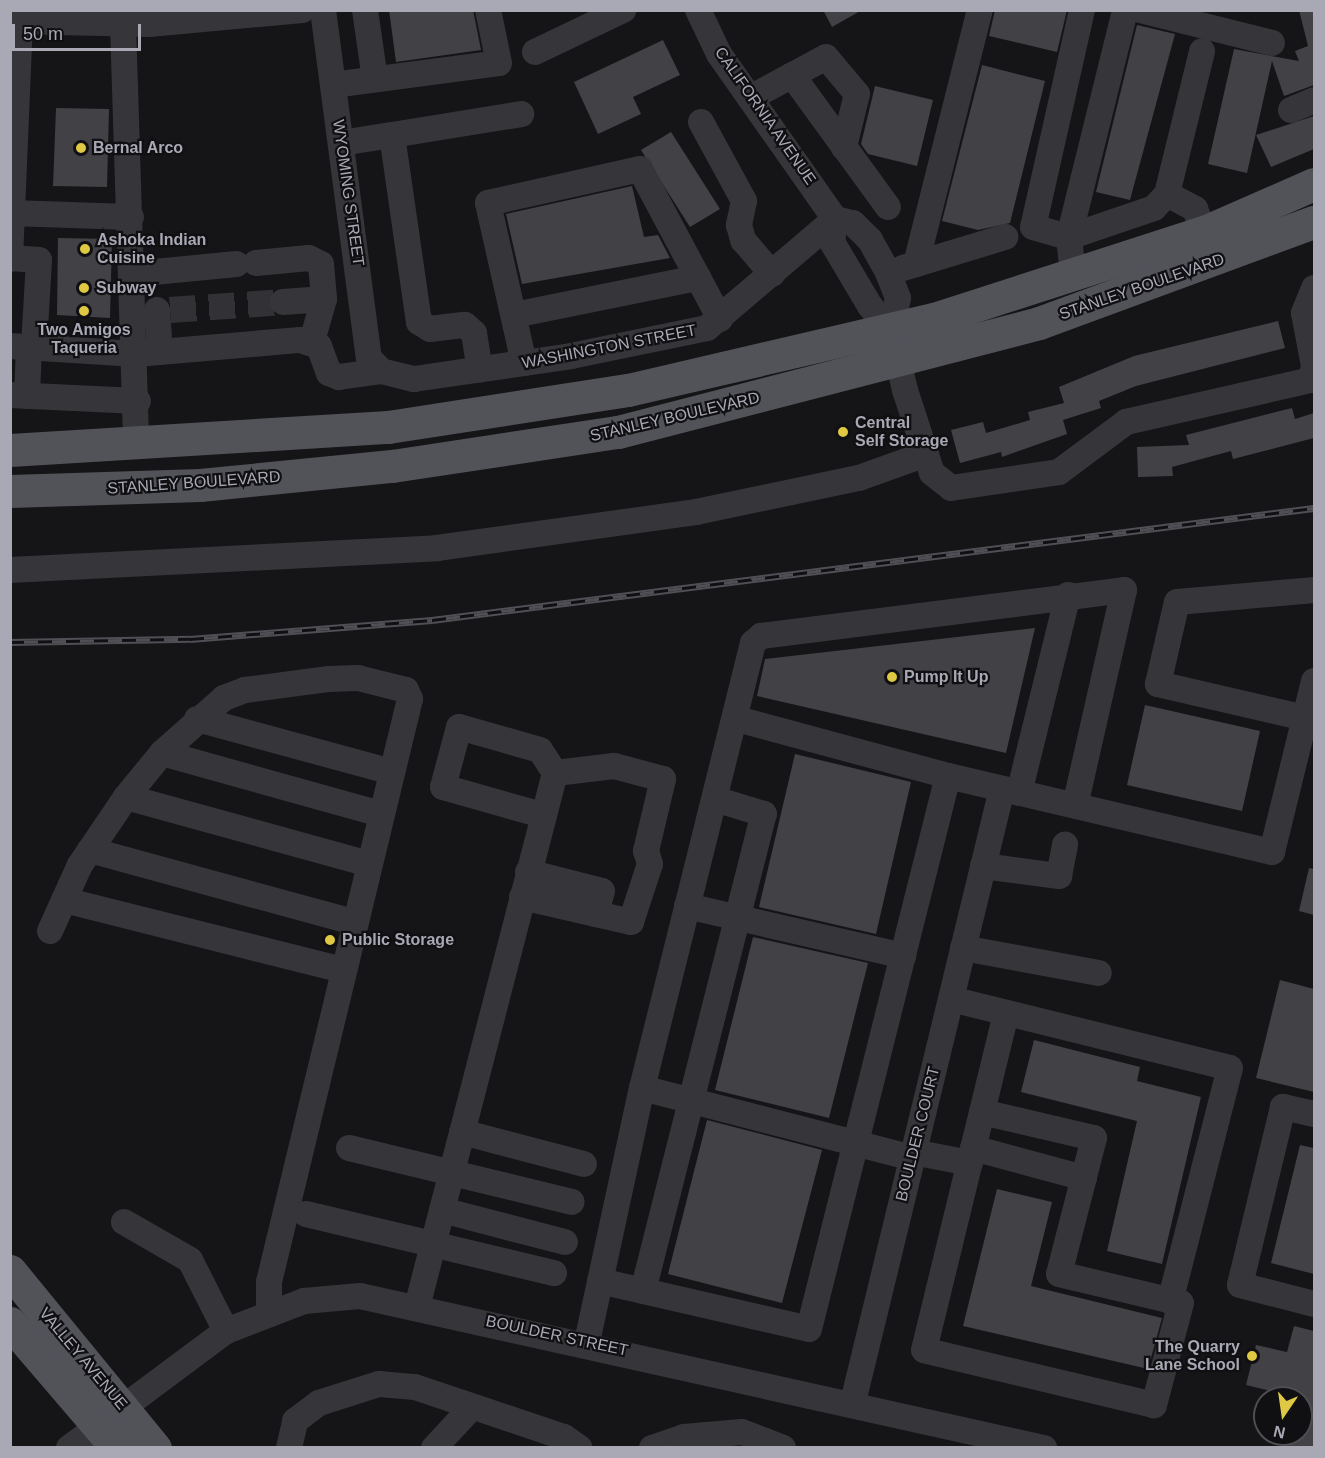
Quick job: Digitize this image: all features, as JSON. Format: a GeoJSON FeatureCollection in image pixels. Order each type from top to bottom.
{"type":"FeatureCollection","features":[{"type":"Feature","properties":{"kind":"main road","name":"STANLEY BOULEVARD"},"geometry":{"type":"LineString","coordinates":[[10,450],[136,446],[476,415],[628,390],[891,330],[1073,275],[1204,232],[1314,184]]}},
{"type":"Feature","properties":{"kind":"main road","name":"STANLEY BOULEVARD"},"geometry":{"type":"LineString","coordinates":[[10,491],[200,485],[477,454],[618,432],[898,363],[1039,323],[1216,262],[1314,222]]}},
{"type":"Feature","properties":{"kind":"main road"},"geometry":{"type":"LineString","coordinates":[[1204,232],[1216,262]]}},
{"type":"Feature","properties":{"kind":"main road","name":"VALLEY AVENUE"},"geometry":{"type":"LineString","coordinates":[[10,1271],[112,1426]]}},
{"type":"Feature","properties":{"kind":"main road","name":"VALLEY AVENUE"},"geometry":{"type":"LineString","coordinates":[[10,1323],[112,1426],[155,1448]]}},
{"type":"Feature","properties":{"kind":"street"},"geometry":{"type":"LineString","coordinates":[[138,401],[19,395],[24,347],[39,260],[10,259],[16,18],[58,16],[123,24],[302,10]]}},
{"type":"Feature","properties":{"kind":"street","name":"WYOMING STREET"},"geometry":{"type":"LineString","coordinates":[[323,10],[369,358],[381,371]]}},
{"type":"Feature","properties":{"kind":"street"},"geometry":{"type":"LineString","coordinates":[[365,10],[375,79]]}},
{"type":"Feature","properties":{"kind":"street"},"geometry":{"type":"LineString","coordinates":[[333,85],[498,63],[488,10]]}},
{"type":"Feature","properties":{"kind":"street"},"geometry":{"type":"LineString","coordinates":[[535,52],[623,10]]}},
{"type":"Feature","properties":{"kind":"street","name":"CALIFORNIA AVENUE"},"geometry":{"type":"LineString","coordinates":[[698,10],[750,98],[835,219],[853,223],[870,240],[888,273],[898,298],[891,330],[898,363],[932,472],[951,488],[1059,472],[1126,422],[1311,380],[1314,366]]}},
{"type":"Feature","properties":{"kind":"street"},"geometry":{"type":"LineString","coordinates":[[916,264],[980,10]]}},
{"type":"Feature","properties":{"kind":"street"},"geometry":{"type":"LineString","coordinates":[[1082,10],[1034,227],[1069,237],[1154,208],[1167,194],[1202,51]]}},
{"type":"Feature","properties":{"kind":"street"},"geometry":{"type":"LineString","coordinates":[[1073,275],[1069,237],[1125,10]]}},
{"type":"Feature","properties":{"kind":"street"},"geometry":{"type":"LineString","coordinates":[[1140,10],[1272,43]]}},
{"type":"Feature","properties":{"kind":"street"},"geometry":{"type":"LineString","coordinates":[[123,24],[133,274],[154,311],[138,401],[136,446]]}},
{"type":"Feature","properties":{"kind":"street"},"geometry":{"type":"LineString","coordinates":[[750,98],[826,57],[857,94],[844,147]]}},
{"type":"Feature","properties":{"kind":"street"},"geometry":{"type":"LineString","coordinates":[[792,75],[888,207]]}},
{"type":"Feature","properties":{"kind":"street"},"geometry":{"type":"LineString","coordinates":[[1291,110],[1314,100]]}},
{"type":"Feature","properties":{"kind":"street"},"geometry":{"type":"LineString","coordinates":[[341,143],[521,114]]}},
{"type":"Feature","properties":{"kind":"street"},"geometry":{"type":"LineString","coordinates":[[701,122],[744,201],[739,225],[743,240],[772,274]]}},
{"type":"Feature","properties":{"kind":"street"},"geometry":{"type":"LineString","coordinates":[[392,135],[419,322],[430,329],[465,325],[474,333],[480,370]]}},
{"type":"Feature","properties":{"kind":"street"},"geometry":{"type":"LineString","coordinates":[[524,363],[488,202],[640,170],[720,319]]}},
{"type":"Feature","properties":{"kind":"street"},"geometry":{"type":"LineString","coordinates":[[1167,194],[1195,208],[1204,232]]}},
{"type":"Feature","properties":{"kind":"street"},"geometry":{"type":"LineString","coordinates":[[12,213],[131,217]]}},
{"type":"Feature","properties":{"kind":"street","name":"CALIFORNIA AVENUE"},"geometry":{"type":"LineString","coordinates":[[835,219],[832,242],[870,306],[891,330]]}},
{"type":"Feature","properties":{"kind":"street","name":"WASHINGTON STREET"},"geometry":{"type":"LineString","coordinates":[[381,371],[414,379],[670,338],[720,319],[835,219]]}},
{"type":"Feature","properties":{"kind":"street"},"geometry":{"type":"LineString","coordinates":[[888,273],[1005,237]]}},
{"type":"Feature","properties":{"kind":"street"},"geometry":{"type":"LineString","coordinates":[[133,274],[309,258],[321,264],[324,299],[312,341],[329,373],[351,377],[381,371]]}},
{"type":"Feature","properties":{"kind":"street"},"geometry":{"type":"LineString","coordinates":[[514,315],[698,278]]}},
{"type":"Feature","properties":{"kind":"street"},"geometry":{"type":"LineString","coordinates":[[1314,288],[1304,313],[1314,366]]}},
{"type":"Feature","properties":{"kind":"street"},"geometry":{"type":"LineString","coordinates":[[283,302],[324,299]]}},
{"type":"Feature","properties":{"kind":"street"},"geometry":{"type":"LineString","coordinates":[[24,347],[148,353],[312,341]]}},
{"type":"Feature","properties":{"kind":"street"},"geometry":{"type":"LineString","coordinates":[[10,570],[437,548],[696,512],[859,478],[926,454]]}},
{"type":"Feature","properties":{"kind":"street"},"geometry":{"type":"LineString","coordinates":[[586,1342],[642,1088],[737,719],[753,643],[761,636],[1068,595],[1124,590],[1075,806]]}},
{"type":"Feature","properties":{"kind":"street"},"geometry":{"type":"LineString","coordinates":[[1305,718],[1158,684],[1177,602],[1314,590]]}},
{"type":"Feature","properties":{"kind":"street","name":"BOULDER COURT"},"geometry":{"type":"LineString","coordinates":[[852,1402],[983,866],[1011,791],[1068,595]]}},
{"type":"Feature","properties":{"kind":"street"},"geometry":{"type":"LineString","coordinates":[[50,931],[90,849],[126,797],[162,753],[197,719],[245,690],[329,679],[395,685],[410,699],[342,970],[269,1282],[269,1311]]}},
{"type":"Feature","properties":{"kind":"street"},"geometry":{"type":"LineString","coordinates":[[737,719],[948,776],[1272,852],[1314,681]]}},
{"type":"Feature","properties":{"kind":"street"},"geometry":{"type":"LineString","coordinates":[[197,719],[392,772]]}},
{"type":"Feature","properties":{"kind":"street"},"geometry":{"type":"LineString","coordinates":[[542,815],[443,787],[459,727],[540,750],[555,773]]}},
{"type":"Feature","properties":{"kind":"street"},"geometry":{"type":"LineString","coordinates":[[162,753],[381,814]]}},
{"type":"Feature","properties":{"kind":"street"},"geometry":{"type":"LineString","coordinates":[[522,897],[631,922],[650,864],[646,850],[663,779],[614,766],[555,773]]}},
{"type":"Feature","properties":{"kind":"street"},"geometry":{"type":"LineString","coordinates":[[417,1307],[542,815],[555,773]]}},
{"type":"Feature","properties":{"kind":"street"},"geometry":{"type":"LineString","coordinates":[[600,1281],[809,1329],[948,776]]}},
{"type":"Feature","properties":{"kind":"street"},"geometry":{"type":"LineString","coordinates":[[126,797],[369,864]]}},
{"type":"Feature","properties":{"kind":"street"},"geometry":{"type":"LineString","coordinates":[[643,1291],[764,814],[715,799]]}},
{"type":"Feature","properties":{"kind":"street"},"geometry":{"type":"LineString","coordinates":[[983,866],[1059,876],[1065,845]]}},
{"type":"Feature","properties":{"kind":"street"},"geometry":{"type":"LineString","coordinates":[[90,849],[354,922]]}},
{"type":"Feature","properties":{"kind":"street"},"geometry":{"type":"LineString","coordinates":[[528,872],[602,891],[596,914]]}},
{"type":"Feature","properties":{"kind":"street"},"geometry":{"type":"LineString","coordinates":[[64,900],[342,970]]}},
{"type":"Feature","properties":{"kind":"street"},"geometry":{"type":"LineString","coordinates":[[687,906],[903,956]]}},
{"type":"Feature","properties":{"kind":"street"},"geometry":{"type":"LineString","coordinates":[[963,948],[1099,973]]}},
{"type":"Feature","properties":{"kind":"street"},"geometry":{"type":"LineString","coordinates":[[951,999],[1230,1068],[1170,1300]]}},
{"type":"Feature","properties":{"kind":"street"},"geometry":{"type":"LineString","coordinates":[[982,1112],[1094,1138],[1059,1274],[1181,1303],[1154,1405],[924,1350],[1006,1012]]}},
{"type":"Feature","properties":{"kind":"street"},"geometry":{"type":"LineString","coordinates":[[642,1088],[913,1155],[972,1156],[1084,1178]]}},
{"type":"Feature","properties":{"kind":"street"},"geometry":{"type":"LineString","coordinates":[[1314,1114],[1283,1107],[1240,1285],[1314,1304]]}},
{"type":"Feature","properties":{"kind":"street"},"geometry":{"type":"LineString","coordinates":[[462,1132],[584,1164]]}},
{"type":"Feature","properties":{"kind":"street"},"geometry":{"type":"LineString","coordinates":[[349,1148],[572,1202]]}},
{"type":"Feature","properties":{"kind":"street"},"geometry":{"type":"LineString","coordinates":[[442,1210],[565,1242]]}},
{"type":"Feature","properties":{"kind":"street"},"geometry":{"type":"LineString","coordinates":[[306,1214],[554,1273]]}},
{"type":"Feature","properties":{"kind":"street"},"geometry":{"type":"LineString","coordinates":[[124,1222],[190,1260],[226,1331]]}},
{"type":"Feature","properties":{"kind":"street","name":"BOULDER STREET"},"geometry":{"type":"LineString","coordinates":[[69,1448],[112,1426],[226,1331],[269,1311],[304,1301],[360,1296],[586,1342],[1044,1448]]}},
{"type":"Feature","properties":{"kind":"street"},"geometry":{"type":"LineString","coordinates":[[289,1448],[295,1421],[350,1390],[379,1384],[415,1387],[471,1408],[564,1437],[580,1448]]}},
{"type":"Feature","properties":{"kind":"street"},"geometry":{"type":"LineString","coordinates":[[434,1448],[471,1408]]}},
{"type":"Feature","properties":{"kind":"street"},"geometry":{"type":"LineString","coordinates":[[652,1448],[684,1437],[742,1432],[783,1448]]}},
{"type":"Feature","properties":{"kind":"building"},"geometry":{"type":"Polygon","coordinates":[[[389,10],[473,10],[481,50],[396,62],[389,10]]]}},
{"type":"Feature","properties":{"kind":"building"},"geometry":{"type":"Polygon","coordinates":[[[823,10],[862,10],[832,27],[823,10]]]}},
{"type":"Feature","properties":{"kind":"building"},"geometry":{"type":"Polygon","coordinates":[[[995,10],[1067,10],[1057,52],[989,36],[995,10]]]}},
{"type":"Feature","properties":{"kind":"building"},"geometry":{"type":"Polygon","coordinates":[[[1299,10],[1314,10],[1314,85],[1284,96],[1272,61],[1247,173],[1208,164],[1234,49],[1299,61],[1295,51],[1308,46],[1299,10]]]}},
{"type":"Feature","properties":{"kind":"building"},"geometry":{"type":"Polygon","coordinates":[[[1137,25],[1175,34],[1130,200],[1096,192],[1137,25]]]}},
{"type":"Feature","properties":{"kind":"building"},"geometry":{"type":"Polygon","coordinates":[[[663,40],[680,75],[633,97],[641,114],[598,134],[574,82],[663,40]]]}},
{"type":"Feature","properties":{"kind":"building"},"geometry":{"type":"Polygon","coordinates":[[[982,65],[1045,81],[1010,223],[978,230],[942,221],[982,65]]]}},
{"type":"Feature","properties":{"kind":"building"},"geometry":{"type":"Polygon","coordinates":[[[875,86],[933,100],[917,166],[868,154],[861,144],[875,86]]]}},
{"type":"Feature","properties":{"kind":"building","name":"Bernal Arco"},"geometry":{"type":"Polygon","coordinates":[[[56,108],[109,109],[107,187],[53,186],[56,108]]]}},
{"type":"Feature","properties":{"kind":"building"},"geometry":{"type":"Polygon","coordinates":[[[1314,116],[1314,149],[1271,167],[1256,135],[1314,116]]]}},
{"type":"Feature","properties":{"kind":"building"},"geometry":{"type":"Polygon","coordinates":[[[671,132],[720,209],[690,227],[641,150],[671,132]]]}},
{"type":"Feature","properties":{"kind":"building"},"geometry":{"type":"Polygon","coordinates":[[[632,186],[644,237],[658,235],[670,258],[522,284],[506,214],[632,186]]]}},
{"type":"Feature","properties":{"kind":"building"},"geometry":{"type":"Polygon","coordinates":[[[58,238],[112,239],[110,318],[57,315],[58,238]]]}},
{"type":"Feature","properties":{"kind":"building"},"geometry":{"type":"Polygon","coordinates":[[[1278,321],[1285,348],[1136,386],[1099,401],[1101,408],[1063,420],[1067,434],[1002,457],[1001,452],[960,463],[951,430],[983,422],[986,433],[1030,420],[1028,412],[1064,403],[1059,387],[1134,356],[1278,321]]]}},
{"type":"Feature","properties":{"kind":"building"},"geometry":{"type":"Polygon","coordinates":[[[1292,408],[1295,419],[1314,413],[1314,438],[1233,459],[1231,451],[1172,467],[1173,476],[1138,477],[1137,447],[1189,445],[1186,435],[1292,408]]]}},
{"type":"Feature","properties":{"kind":"building","name":"Pump It Up"},"geometry":{"type":"Polygon","coordinates":[[[1035,628],[1006,753],[757,696],[765,659],[1035,628]]]}},
{"type":"Feature","properties":{"kind":"building"},"geometry":{"type":"Polygon","coordinates":[[[1145,705],[1260,731],[1242,811],[1127,785],[1145,705]]]}},
{"type":"Feature","properties":{"kind":"building"},"geometry":{"type":"Polygon","coordinates":[[[795,754],[911,782],[876,934],[759,907],[795,754]]]}},
{"type":"Feature","properties":{"kind":"building"},"geometry":{"type":"Polygon","coordinates":[[[1309,868],[1314,869],[1314,915],[1299,911],[1309,868]]]}},
{"type":"Feature","properties":{"kind":"building"},"geometry":{"type":"Polygon","coordinates":[[[753,937],[868,963],[829,1118],[715,1090],[753,937]]]}},
{"type":"Feature","properties":{"kind":"building"},"geometry":{"type":"Polygon","coordinates":[[[1280,980],[1314,989],[1314,1092],[1256,1078],[1280,980]]]}},
{"type":"Feature","properties":{"kind":"building"},"geometry":{"type":"Polygon","coordinates":[[[1034,1040],[1140,1067],[1137,1081],[1201,1097],[1162,1264],[1107,1251],[1137,1121],[1021,1092],[1034,1040]]]}},
{"type":"Feature","properties":{"kind":"building"},"geometry":{"type":"Polygon","coordinates":[[[707,1120],[822,1150],[782,1303],[668,1274],[707,1120]]]}},
{"type":"Feature","properties":{"kind":"building"},"geometry":{"type":"Polygon","coordinates":[[[1300,1145],[1314,1148],[1314,1274],[1271,1263],[1300,1145]]]}},
{"type":"Feature","properties":{"kind":"building"},"geometry":{"type":"Polygon","coordinates":[[[997,1189],[1052,1202],[1031,1286],[1162,1318],[1148,1369],[963,1326],[997,1189]]]}},
{"type":"Feature","properties":{"kind":"building"},"geometry":{"type":"Polygon","coordinates":[[[1294,1326],[1314,1331],[1314,1448],[1282,1448],[1282,1446],[1313,1446],[1313,1386],[1246,1385],[1256,1345],[1287,1352],[1294,1326]]]}},
{"type":"Feature","properties":{"kind":"tunnel"},"geometry":{"type":"LineString","coordinates":[[170,310],[283,302]]}},
{"type":"Feature","properties":{"kind":"railway"},"geometry":{"type":"LineString","coordinates":[[10,642],[190,639],[432,620],[1314,508]]}},
{"type":"Feature","properties":{"kind":"place","name":"Bernal Arco"},"geometry":{"type":"Point","coordinates":[81,148]}},
{"type":"Feature","properties":{"kind":"place","name":"Ashoka Indian Cuisine"},"geometry":{"type":"Point","coordinates":[85,249]}},
{"type":"Feature","properties":{"kind":"place","name":"Subway"},"geometry":{"type":"Point","coordinates":[84,288]}},
{"type":"Feature","properties":{"kind":"place","name":"Two Amigos Taqueria"},"geometry":{"type":"Point","coordinates":[84,311]}},
{"type":"Feature","properties":{"kind":"place","name":"Central Self Storage"},"geometry":{"type":"Point","coordinates":[843,432]}},
{"type":"Feature","properties":{"kind":"place","name":"Pump It Up"},"geometry":{"type":"Point","coordinates":[892,677]}},
{"type":"Feature","properties":{"kind":"place","name":"Public Storage"},"geometry":{"type":"Point","coordinates":[330,940]}},
{"type":"Feature","properties":{"kind":"place","name":"The Quarry Lane School"},"geometry":{"type":"Point","coordinates":[1252,1356]}}]}
